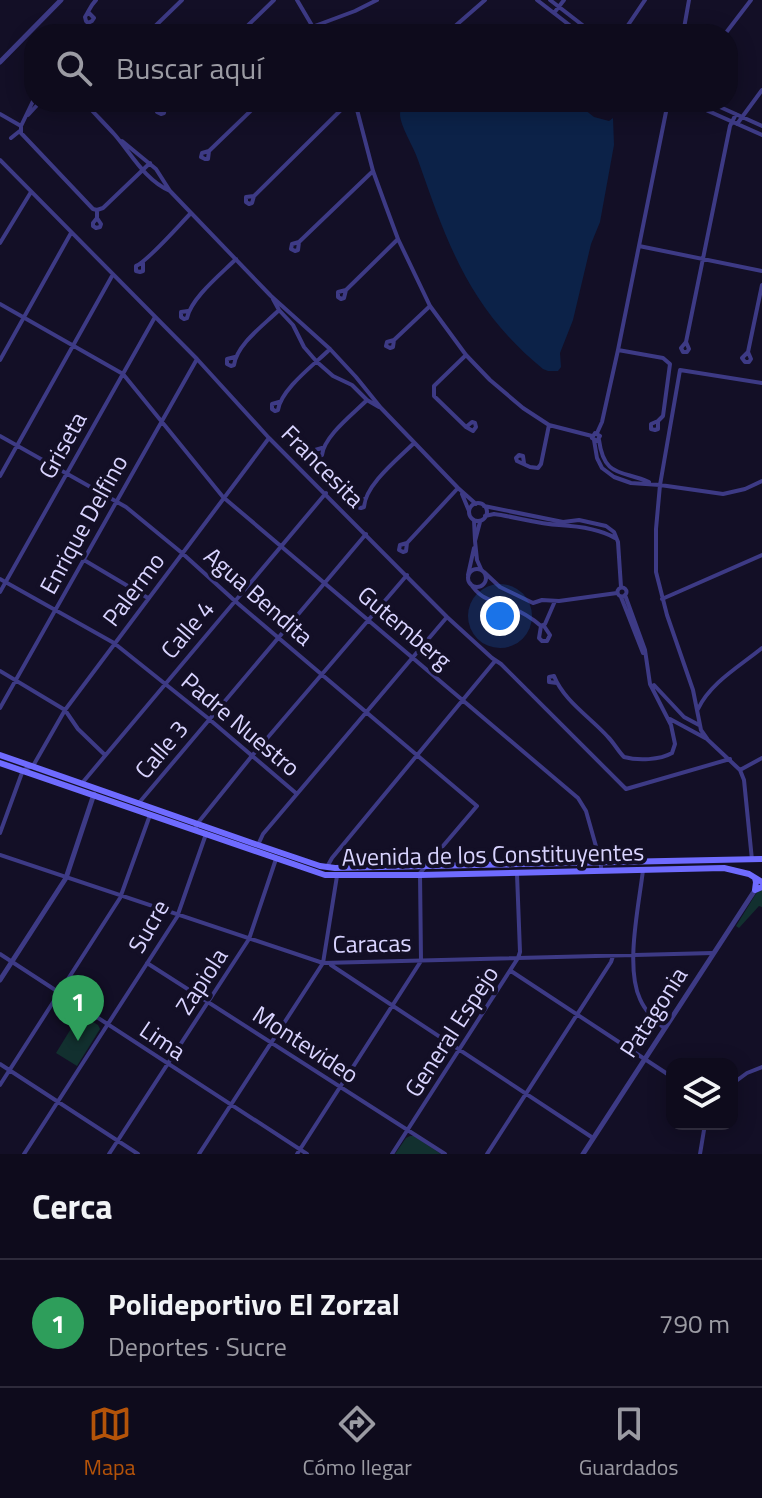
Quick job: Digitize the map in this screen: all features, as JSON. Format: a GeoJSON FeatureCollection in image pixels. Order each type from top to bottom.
{"type":"FeatureCollection","features":[{"type":"Feature","properties":{"kind":"main road","name":"Avenida de los Constituyentes"},"geometry":{"type":"LineString","coordinates":[[0,755],[80,787]]}},
{"type":"Feature","properties":{"kind":"main road","name":"Avenida de los Constituyentes"},"geometry":{"type":"LineString","coordinates":[[0,763],[138,804],[257,848],[327,867],[724,868],[757,884]]}},
{"type":"Feature","properties":{"kind":"main road","name":"Avenida de los Constituyentes"},"geometry":{"type":"LineString","coordinates":[[95,792],[150,815],[196,828]]}},
{"type":"Feature","properties":{"kind":"main road","name":"Avenida de los Constituyentes"},"geometry":{"type":"LineString","coordinates":[[257,848],[276,859],[337,876],[517,873],[762,859]]}},
{"type":"Feature","properties":{"kind":"main road"},"geometry":{"type":"LineString","coordinates":[[752,860],[747,866],[757,884]]}},
{"type":"Feature","properties":{"kind":"street"},"geometry":{"type":"LineString","coordinates":[[37,24],[61,0]]}},
{"type":"Feature","properties":{"kind":"street"},"geometry":{"type":"LineString","coordinates":[[89,13],[96,0]]}},
{"type":"Feature","properties":{"kind":"street"},"geometry":{"type":"LineString","coordinates":[[157,24],[182,0]]}},
{"type":"Feature","properties":{"kind":"street"},"geometry":{"type":"LineString","coordinates":[[249,24],[274,0]]}},
{"type":"Feature","properties":{"kind":"street"},"geometry":{"type":"LineString","coordinates":[[297,0],[310,24]]}},
{"type":"Feature","properties":{"kind":"street"},"geometry":{"type":"LineString","coordinates":[[320,24],[377,0]]}},
{"type":"Feature","properties":{"kind":"street"},"geometry":{"type":"LineString","coordinates":[[457,24],[485,0]]}},
{"type":"Feature","properties":{"kind":"street"},"geometry":{"type":"LineString","coordinates":[[537,0],[568,24]]}},
{"type":"Feature","properties":{"kind":"street"},"geometry":{"type":"LineString","coordinates":[[550,0],[581,24]]}},
{"type":"Feature","properties":{"kind":"street"},"geometry":{"type":"LineString","coordinates":[[554,13],[564,0]]}},
{"type":"Feature","properties":{"kind":"street"},"geometry":{"type":"LineString","coordinates":[[629,24],[645,0]]}},
{"type":"Feature","properties":{"kind":"street"},"geometry":{"type":"LineString","coordinates":[[685,24],[689,0]]}},
{"type":"Feature","properties":{"kind":"street"},"geometry":{"type":"LineString","coordinates":[[733,24],[751,0]]}},
{"type":"Feature","properties":{"kind":"street"},"geometry":{"type":"LineString","coordinates":[[0,62],[24,38]]}},
{"type":"Feature","properties":{"kind":"street"},"geometry":{"type":"LineString","coordinates":[[686,342],[735,123],[762,90]]}},
{"type":"Feature","properties":{"kind":"street"},"geometry":{"type":"LineString","coordinates":[[28,112],[22,125],[26,140],[93,209],[103,208],[150,163]]}},
{"type":"Feature","properties":{"kind":"street"},"geometry":{"type":"LineString","coordinates":[[11,138],[32,112]]}},
{"type":"Feature","properties":{"kind":"street"},"geometry":{"type":"LineString","coordinates":[[93,112],[143,171],[170,191]]}},
{"type":"Feature","properties":{"kind":"street"},"geometry":{"type":"LineString","coordinates":[[209,151],[250,112]]}},
{"type":"Feature","properties":{"kind":"street"},"geometry":{"type":"LineString","coordinates":[[254,196],[342,112]]}},
{"type":"Feature","properties":{"kind":"street"},"geometry":{"type":"LineString","coordinates":[[355,112],[398,239],[430,306],[466,355],[533,416],[549,425],[595,437]]}},
{"type":"Feature","properties":{"kind":"street"},"geometry":{"type":"LineString","coordinates":[[666,112],[618,350],[602,422],[595,437],[610,467],[651,484],[723,494],[762,481]]}},
{"type":"Feature","properties":{"kind":"street"},"geometry":{"type":"LineString","coordinates":[[710,112],[762,135]]}},
{"type":"Feature","properties":{"kind":"street"},"geometry":{"type":"LineString","coordinates":[[730,112],[762,126]]}},
{"type":"Feature","properties":{"kind":"street"},"geometry":{"type":"LineString","coordinates":[[0,114],[22,125]]}},
{"type":"Feature","properties":{"kind":"street"},"geometry":{"type":"LineString","coordinates":[[117,137],[150,163],[170,191],[271,296],[317,362],[381,408],[476,504],[566,523]]}},
{"type":"Feature","properties":{"kind":"street","name":"Francesita"},"geometry":{"type":"LineString","coordinates":[[0,160],[447,617],[628,790],[730,759]]}},
{"type":"Feature","properties":{"kind":"street"},"geometry":{"type":"LineString","coordinates":[[299,242],[373,171]]}},
{"type":"Feature","properties":{"kind":"street"},"geometry":{"type":"LineString","coordinates":[[1,240],[31,192]]}},
{"type":"Feature","properties":{"kind":"street"},"geometry":{"type":"LineString","coordinates":[[97,210],[97,218]]}},
{"type":"Feature","properties":{"kind":"street"},"geometry":{"type":"LineString","coordinates":[[143,263],[191,213]]}},
{"type":"Feature","properties":{"kind":"street"},"geometry":{"type":"LineString","coordinates":[[0,360],[71,233]]}},
{"type":"Feature","properties":{"kind":"street"},"geometry":{"type":"LineString","coordinates":[[346,290],[398,239]]}},
{"type":"Feature","properties":{"kind":"street"},"geometry":{"type":"LineString","coordinates":[[639,246],[762,271]]}},
{"type":"Feature","properties":{"kind":"street"},"geometry":{"type":"LineString","coordinates":[[188,311],[236,259]]}},
{"type":"Feature","properties":{"kind":"street"},"geometry":{"type":"LineString","coordinates":[[0,476],[113,275]]}},
{"type":"Feature","properties":{"kind":"street"},"geometry":{"type":"LineString","coordinates":[[748,352],[762,285]]}},
{"type":"Feature","properties":{"kind":"street"},"geometry":{"type":"LineString","coordinates":[[0,304],[123,374]]}},
{"type":"Feature","properties":{"kind":"street"},"geometry":{"type":"LineString","coordinates":[[394,340],[430,306]]}},
{"type":"Feature","properties":{"kind":"street"},"geometry":{"type":"LineString","coordinates":[[281,308],[330,349],[369,398]]}},
{"type":"Feature","properties":{"kind":"street"},"geometry":{"type":"LineString","coordinates":[[235,357],[257,330],[281,308]]}},
{"type":"Feature","properties":{"kind":"street","name":"Griseta"},"geometry":{"type":"LineString","coordinates":[[0,592],[3,581],[155,317]]}},
{"type":"Feature","properties":{"kind":"street"},"geometry":{"type":"LineString","coordinates":[[279,402],[292,385],[330,349]]}},
{"type":"Feature","properties":{"kind":"street"},"geometry":{"type":"LineString","coordinates":[[618,350],[663,358],[670,364],[663,416],[658,421]]}},
{"type":"Feature","properties":{"kind":"street"},"geometry":{"type":"LineString","coordinates":[[466,355],[434,386],[432,393],[466,427]]}},
{"type":"Feature","properties":{"kind":"street","name":"Enrique Delfino"},"geometry":{"type":"LineString","coordinates":[[0,708],[197,359]]}},
{"type":"Feature","properties":{"kind":"street"},"geometry":{"type":"LineString","coordinates":[[708,740],[699,725],[693,690],[662,599],[656,565],[660,485],[680,370],[762,383]]}},
{"type":"Feature","properties":{"kind":"street","name":"Gutemberg"},"geometry":{"type":"LineString","coordinates":[[123,374],[223,497],[583,803],[601,867]]}},
{"type":"Feature","properties":{"kind":"street"},"geometry":{"type":"LineString","coordinates":[[322,448],[369,398]]}},
{"type":"Feature","properties":{"kind":"street"},"geometry":{"type":"LineString","coordinates":[[524,463],[533,468],[541,464],[549,425]]}},
{"type":"Feature","properties":{"kind":"street","name":"Agua Bendita"},"geometry":{"type":"LineString","coordinates":[[0,436],[117,501],[477,806],[424,867]]}},
{"type":"Feature","properties":{"kind":"street","name":"Palermo"},"geometry":{"type":"LineString","coordinates":[[33,766],[65,710],[269,438]]}},
{"type":"Feature","properties":{"kind":"street"},"geometry":{"type":"LineString","coordinates":[[364,499],[382,475],[414,443]]}},
{"type":"Feature","properties":{"kind":"street"},"geometry":{"type":"LineString","coordinates":[[458,488],[474,520],[477,560],[486,578],[483,585],[474,587],[470,583]]}},
{"type":"Feature","properties":{"kind":"street"},"geometry":{"type":"LineString","coordinates":[[407,543],[458,488]]}},
{"type":"Feature","properties":{"kind":"street","name":"Calle 4"},"geometry":{"type":"LineString","coordinates":[[80,787],[326,493]]}},
{"type":"Feature","properties":{"kind":"street"},"geometry":{"type":"LineString","coordinates":[[469,513],[476,504]]}},
{"type":"Feature","properties":{"kind":"street"},"geometry":{"type":"LineString","coordinates":[[484,506],[486,511],[478,525],[471,557],[470,583],[480,596],[511,607],[542,625],[555,601]]}},
{"type":"Feature","properties":{"kind":"street"},"geometry":{"type":"LineString","coordinates":[[468,575],[474,569],[483,572],[500,587],[533,603],[621,595],[626,590],[621,587],[617,539],[606,526],[579,520],[558,525],[494,514],[474,520]]}},
{"type":"Feature","properties":{"kind":"street","name":"Calle 3"},"geometry":{"type":"LineString","coordinates":[[138,804],[366,534]]}},
{"type":"Feature","properties":{"kind":"street"},"geometry":{"type":"LineString","coordinates":[[662,599],[762,555]]}},
{"type":"Feature","properties":{"kind":"street"},"geometry":{"type":"LineString","coordinates":[[84,560],[148,598]]}},
{"type":"Feature","properties":{"kind":"street"},"geometry":{"type":"LineString","coordinates":[[196,828],[251,757],[407,575]]}},
{"type":"Feature","properties":{"kind":"street","name":"Padre Nuestro"},"geometry":{"type":"LineString","coordinates":[[3,581],[114,643],[297,794]]}},
{"type":"Feature","properties":{"kind":"street"},"geometry":{"type":"LineString","coordinates":[[557,683],[628,758],[666,756],[675,749],[669,719],[649,680],[645,655],[621,595]]}},
{"type":"Feature","properties":{"kind":"street"},"geometry":{"type":"LineString","coordinates":[[257,848],[263,834],[447,617]]}},
{"type":"Feature","properties":{"kind":"street"},"geometry":{"type":"LineString","coordinates":[[697,711],[708,692],[762,648]]}},
{"type":"Feature","properties":{"kind":"street"},"geometry":{"type":"LineString","coordinates":[[327,867],[495,661]]}},
{"type":"Feature","properties":{"kind":"street"},"geometry":{"type":"LineString","coordinates":[[0,671],[65,710],[78,729],[105,755]]}},
{"type":"Feature","properties":{"kind":"street"},"geometry":{"type":"LineString","coordinates":[[649,680],[675,708],[699,725]]}},
{"type":"Feature","properties":{"kind":"street"},"geometry":{"type":"LineString","coordinates":[[665,713],[667,708],[675,708]]}},
{"type":"Feature","properties":{"kind":"street"},"geometry":{"type":"LineString","coordinates":[[669,719],[676,715],[675,708]]}},
{"type":"Feature","properties":{"kind":"street"},"geometry":{"type":"LineString","coordinates":[[669,719],[708,740],[740,770],[745,784],[752,860]]}},
{"type":"Feature","properties":{"kind":"street"},"geometry":{"type":"LineString","coordinates":[[740,770],[762,758]]}},
{"type":"Feature","properties":{"kind":"street"},"geometry":{"type":"LineString","coordinates":[[0,833],[23,770],[33,766]]}},
{"type":"Feature","properties":{"kind":"street"},"geometry":{"type":"LineString","coordinates":[[0,980],[66,878],[95,792]]}},
{"type":"Feature","properties":{"kind":"street"},"geometry":{"type":"LineString","coordinates":[[0,1085],[122,895],[150,815]]}},
{"type":"Feature","properties":{"kind":"street","name":"Sucre"},"geometry":{"type":"LineString","coordinates":[[24,1154],[179,914],[207,832]]}},
{"type":"Feature","properties":{"kind":"street","name":"Caracas"},"geometry":{"type":"LineString","coordinates":[[0,855],[326,963],[713,953]]}},
{"type":"Feature","properties":{"kind":"street","name":"Zapiola"},"geometry":{"type":"LineString","coordinates":[[109,1154],[249,939],[276,859]]}},
{"type":"Feature","properties":{"kind":"street"},"geometry":{"type":"LineString","coordinates":[[298,1152],[421,961],[420,875],[424,867]]}},
{"type":"Feature","properties":{"kind":"street"},"geometry":{"type":"LineString","coordinates":[[643,870],[634,956],[635,981],[640,1000],[664,1028]]}},
{"type":"Feature","properties":{"kind":"street","name":"General Espejo"},"geometry":{"type":"LineString","coordinates":[[392,1154],[518,958],[517,873]]}},
{"type":"Feature","properties":{"kind":"street"},"geometry":{"type":"LineString","coordinates":[[199,1154],[326,963],[337,876]]}},
{"type":"Feature","properties":{"kind":"street","name":"Patagonia"},"geometry":{"type":"LineString","coordinates":[[583,1154],[757,884]]}},
{"type":"Feature","properties":{"kind":"street","name":"Lima"},"geometry":{"type":"LineString","coordinates":[[0,954],[298,1152],[307,1154]]}},
{"type":"Feature","properties":{"kind":"street"},"geometry":{"type":"LineString","coordinates":[[487,1154],[613,956]]}},
{"type":"Feature","properties":{"kind":"street","name":"Montevideo"},"geometry":{"type":"LineString","coordinates":[[147,963],[445,1154]]}},
{"type":"Feature","properties":{"kind":"street"},"geometry":{"type":"LineString","coordinates":[[326,963],[593,1138]]}},
{"type":"Feature","properties":{"kind":"street"},"geometry":{"type":"LineString","coordinates":[[511,971],[666,1073]]}},
{"type":"Feature","properties":{"kind":"street"},"geometry":{"type":"LineString","coordinates":[[0,1064],[138,1154]]}},
{"type":"Feature","properties":{"kind":"street"},"geometry":{"type":"LineString","coordinates":[[738,1080],[762,1067]]}},
{"type":"Feature","properties":{"kind":"street"},"geometry":{"type":"LineString","coordinates":[[700,1154],[704,1130]]}},
{"type":"Feature","properties":{"kind":"green space"},"geometry":{"type":"Polygon","coordinates":[[[762,890],[762,907],[759,906],[739,928],[736,926],[757,892],[762,890]]]}},
{"type":"Feature","properties":{"kind":"green space"},"geometry":{"type":"Polygon","coordinates":[[[80,1014],[100,1029],[77,1066],[56,1053],[80,1014]]]}},
{"type":"Feature","properties":{"kind":"green space"},"geometry":{"type":"Polygon","coordinates":[[[410,1136],[414,1136],[441,1154],[395,1154],[410,1136]]]}},
{"type":"Feature","properties":{"kind":"water"},"geometry":{"type":"Polygon","coordinates":[[[400,112],[588,112],[609,121],[613,118],[614,145],[600,222],[591,244],[573,320],[560,353],[561,367],[558,371],[543,369],[518,346],[479,299],[451,248],[400,112]]]}},
{"type":"Feature","properties":{"kind":"place","name":"Polideportivo El Zorzal"},"geometry":{"type":"Point","coordinates":[78,1041]}}]}
